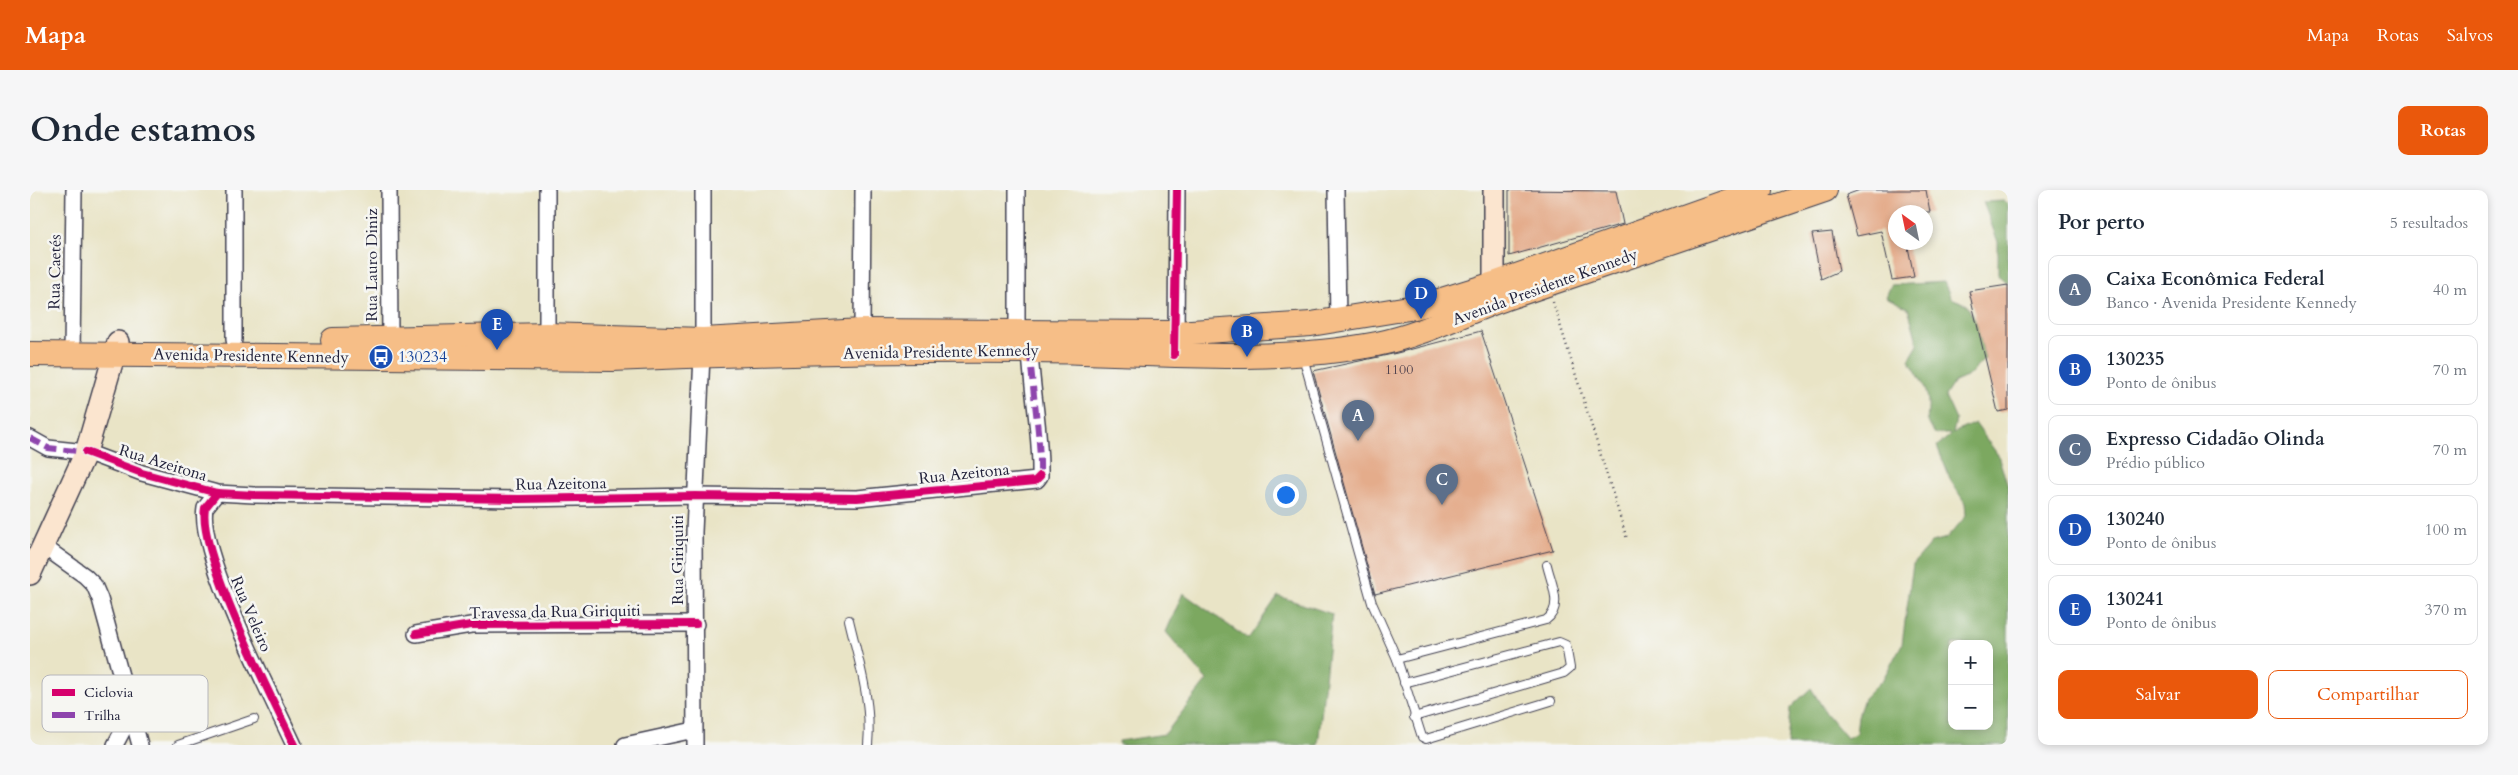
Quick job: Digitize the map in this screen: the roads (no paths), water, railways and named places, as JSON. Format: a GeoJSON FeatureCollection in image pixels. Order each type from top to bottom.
{"type":"FeatureCollection","features":[{"type":"Feature","properties":{"kind":"main road"},"geometry":{"type":"LineString","coordinates":[[1494,190],[1494,284]]}},
{"type":"Feature","properties":{"kind":"main road","name":"Avenida Presidente Kennedy"},"geometry":{"type":"LineString","coordinates":[[117,349],[234,340],[390,340],[547,335],[702,348],[1030,351],[1175,344],[1338,320],[1414,306],[1494,284],[1760,190]]}},
{"type":"Feature","properties":{"kind":"main road","name":"Avenida Presidente Kennedy"},"geometry":{"type":"LineString","coordinates":[[30,354],[72,348],[444,359],[612,359],[862,331],[1016,331],[1302,353],[1376,344],[1407,336],[1547,284],[1825,190]]}},
{"type":"Feature","properties":{"kind":"main road","name":"Avenida Presidente Kennedy"},"geometry":{"type":"LineString","coordinates":[[30,340],[72,348]]}},
{"type":"Feature","properties":{"kind":"main road"},"geometry":{"type":"LineString","coordinates":[[30,574],[86,452],[117,349]]}},
{"type":"Feature","properties":{"kind":"street","name":"Rua Caetés"},"geometry":{"type":"LineString","coordinates":[[72,348],[74,190]]}},
{"type":"Feature","properties":{"kind":"street"},"geometry":{"type":"LineString","coordinates":[[234,190],[234,340]]}},
{"type":"Feature","properties":{"kind":"street","name":"Rua Lauro Diniz"},"geometry":{"type":"LineString","coordinates":[[389,190],[390,340]]}},
{"type":"Feature","properties":{"kind":"street"},"geometry":{"type":"LineString","coordinates":[[547,190],[547,335]]}},
{"type":"Feature","properties":{"kind":"street","name":"Rua Giriquiti"},"geometry":{"type":"LineString","coordinates":[[694,736],[696,624],[695,496],[702,348],[703,190]]}},
{"type":"Feature","properties":{"kind":"street"},"geometry":{"type":"LineString","coordinates":[[862,331],[863,190]]}},
{"type":"Feature","properties":{"kind":"street"},"geometry":{"type":"LineString","coordinates":[[1016,331],[1017,190]]}},
{"type":"Feature","properties":{"kind":"street"},"geometry":{"type":"LineString","coordinates":[[1175,344],[1177,190]]}},
{"type":"Feature","properties":{"kind":"street"},"geometry":{"type":"LineString","coordinates":[[1336,190],[1338,320]]}},
{"type":"Feature","properties":{"kind":"street","name":"Rua Azeitona"},"geometry":{"type":"LineString","coordinates":[[30,438],[48,448],[86,452],[142,473],[217,493],[519,499],[695,496],[857,498],[1035,481],[1040,476],[1040,442],[1032,391],[1030,351]]}},
{"type":"Feature","properties":{"kind":"street","name":"Rua Veleiro"},"geometry":{"type":"LineString","coordinates":[[217,493],[205,508],[207,541],[225,591],[294,745]]}},
{"type":"Feature","properties":{"kind":"street"},"geometry":{"type":"LineString","coordinates":[[43,546],[94,585],[100,599],[120,675]]}},
{"type":"Feature","properties":{"kind":"street","name":"Travessa da Rua Giriquiti"},"geometry":{"type":"LineString","coordinates":[[416,634],[471,625],[696,624]]}},
{"type":"Feature","properties":{"kind":"street"},"geometry":{"type":"LineString","coordinates":[[115,745],[122,732]]}},
{"type":"Feature","properties":{"kind":"street"},"geometry":{"type":"LineString","coordinates":[[136,732],[140,745]]}},
{"type":"Feature","properties":{"kind":"street"},"geometry":{"type":"LineString","coordinates":[[625,745],[694,736]]}},
{"type":"Feature","properties":{"kind":"lane"},"geometry":{"type":"LineString","coordinates":[[1302,353],[1372,603],[1397,659],[1414,717],[1422,737],[1426,739],[1552,701]]}},
{"type":"Feature","properties":{"kind":"lane"},"geometry":{"type":"LineString","coordinates":[[1397,659],[1546,620],[1554,615],[1557,607],[1546,565]]}},
{"type":"Feature","properties":{"kind":"lane"},"geometry":{"type":"LineString","coordinates":[[850,620],[865,684],[870,719],[868,745]]}},
{"type":"Feature","properties":{"kind":"lane"},"geometry":{"type":"LineString","coordinates":[[1404,683],[1559,642],[1566,645],[1570,668],[1564,672],[1414,717]]}},
{"type":"Feature","properties":{"kind":"lane"},"geometry":{"type":"LineString","coordinates":[[178,745],[254,718]]}},
{"type":"Feature","properties":{"kind":"place","name":"130240"},"geometry":{"type":"Point","coordinates":[1421,319]}},
{"type":"Feature","properties":{"kind":"place","name":"130241"},"geometry":{"type":"Point","coordinates":[497,350]}},
{"type":"Feature","properties":{"kind":"place","name":"130234"},"geometry":{"type":"Point","coordinates":[381,357]}},
{"type":"Feature","properties":{"kind":"place","name":"130235"},"geometry":{"type":"Point","coordinates":[1247,357]}},
{"type":"Feature","properties":{"kind":"place","name":"Caixa Econômica Federal"},"geometry":{"type":"Point","coordinates":[1358,441]}},
{"type":"Feature","properties":{"kind":"place","name":"Expresso Cidadão Olinda"},"geometry":{"type":"Point","coordinates":[1442,505]}}]}
